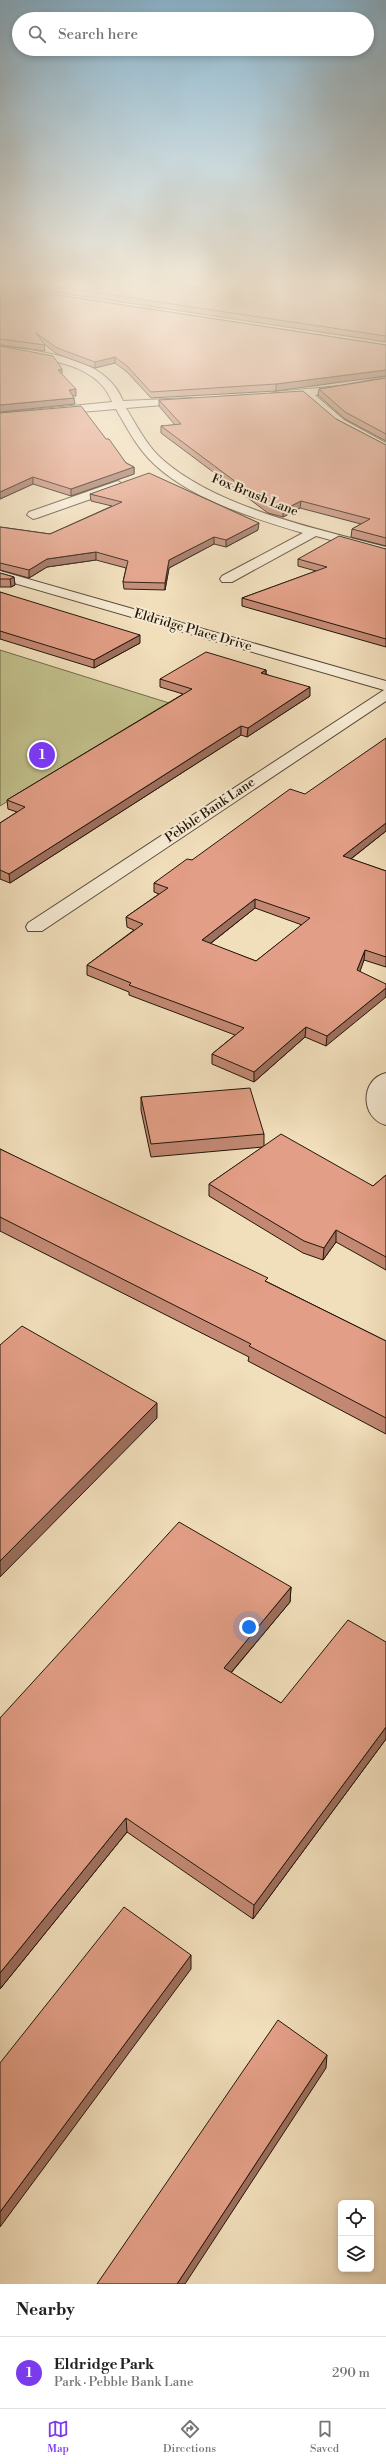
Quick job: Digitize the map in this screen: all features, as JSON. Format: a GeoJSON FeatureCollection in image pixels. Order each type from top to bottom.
{"type":"FeatureCollection","features":[{"type":"Feature","properties":{"kind":"street","name":"Fox Brush Lane"},"geometry":{"type":"LineString","coordinates":[[113,393],[148,451],[167,468],[211,494],[242,508],[314,532],[386,551]]}},
{"type":"Feature","properties":{"kind":"street"},"geometry":{"type":"LineString","coordinates":[[307,393],[340,422],[386,448]]}},
{"type":"Feature","properties":{"kind":"street"},"geometry":{"type":"LineString","coordinates":[[260,395],[311,393]]}},
{"type":"Feature","properties":{"kind":"street"},"geometry":{"type":"LineString","coordinates":[[0,416],[119,404],[197,399]]}},
{"type":"Feature","properties":{"kind":"street"},"geometry":{"type":"LineString","coordinates":[[155,472],[167,468]]}},
{"type":"Feature","properties":{"kind":"street"},"geometry":{"type":"LineString","coordinates":[[33,516],[129,481]]}},
{"type":"Feature","properties":{"kind":"street"},"geometry":{"type":"LineString","coordinates":[[227,580],[314,532]]}},
{"type":"Feature","properties":{"kind":"street","name":"Eldridge Place Drive"},"geometry":{"type":"LineString","coordinates":[[0,575],[386,686]]}},
{"type":"Feature","properties":{"kind":"street","name":"Pebble Bank Lane"},"geometry":{"type":"LineString","coordinates":[[35,926],[386,694]]}},
{"type":"Feature","properties":{"kind":"street"},"geometry":{"type":"LineString","coordinates":[[382,1084],[376,1101],[381,1114],[386,1118]]}},
{"type":"Feature","properties":{"kind":"shaded area"},"geometry":{"type":"Polygon","coordinates":[[[0,650],[169,703],[0,806],[0,650]]]}},
{"type":"Feature","properties":{"kind":"building"},"geometry":{"type":"Polygon","coordinates":[[[0,393],[71,393],[74,398],[0,405],[0,393]]]}},
{"type":"Feature","properties":{"kind":"building"},"geometry":{"type":"Polygon","coordinates":[[[278,393],[305,393],[336,419],[386,445],[386,538],[352,529],[370,519],[301,501],[283,510],[268,506],[161,426],[181,424],[159,400],[278,393]]]}},
{"type":"Feature","properties":{"kind":"building"},"geometry":{"type":"Polygon","coordinates":[[[323,393],[386,393],[386,434],[345,412],[323,393]]]}},
{"type":"Feature","properties":{"kind":"building"},"geometry":{"type":"Polygon","coordinates":[[[81,406],[106,439],[109,439],[126,463],[134,467],[71,489],[33,477],[0,492],[0,413],[81,406]]]}},
{"type":"Feature","properties":{"kind":"building"},"geometry":{"type":"Polygon","coordinates":[[[149,473],[259,523],[226,540],[214,537],[169,560],[165,583],[123,582],[128,561],[96,552],[47,559],[29,570],[0,563],[0,527],[50,534],[122,502],[90,494],[149,473]]]}},
{"type":"Feature","properties":{"kind":"building"},"geometry":{"type":"Polygon","coordinates":[[[339,536],[386,549],[386,639],[242,598],[327,567],[298,559],[339,536]]]}},
{"type":"Feature","properties":{"kind":"building"},"geometry":{"type":"Polygon","coordinates":[[[0,573],[14,577],[10,579],[0,579],[0,573]]]}},
{"type":"Feature","properties":{"kind":"building"},"geometry":{"type":"Polygon","coordinates":[[[0,592],[140,635],[94,660],[0,631],[0,592]]]}},
{"type":"Feature","properties":{"kind":"building"},"geometry":{"type":"Polygon","coordinates":[[[206,652],[266,670],[261,673],[310,687],[248,728],[241,726],[9,874],[0,870],[0,823],[25,807],[7,800],[192,689],[160,679],[206,652]]]}},
{"type":"Feature","properties":{"kind":"building"},"geometry":{"type":"Polygon","coordinates":[[[386,738],[386,823],[343,856],[386,871],[386,957],[365,950],[357,970],[386,984],[386,988],[327,1036],[306,1027],[254,1072],[212,1054],[244,1028],[129,985],[131,983],[87,965],[143,924],[126,917],[168,888],[154,883],[187,859],[192,860],[290,789],[305,794],[386,738]],[[255,899],[202,940],[256,961],[310,918],[255,899]]]}},
{"type":"Feature","properties":{"kind":"building"},"geometry":{"type":"Polygon","coordinates":[[[250,1088],[264,1134],[151,1144],[141,1097],[250,1088]]]}},
{"type":"Feature","properties":{"kind":"building"},"geometry":{"type":"Polygon","coordinates":[[[281,1134],[373,1186],[386,1175],[386,1257],[336,1230],[324,1248],[304,1241],[209,1184],[281,1134]]]}},
{"type":"Feature","properties":{"kind":"building"},"geometry":{"type":"Polygon","coordinates":[[[0,1149],[268,1278],[265,1281],[386,1341],[386,1418],[249,1346],[251,1344],[0,1217],[0,1149]]]}},
{"type":"Feature","properties":{"kind":"building"},"geometry":{"type":"Polygon","coordinates":[[[22,1326],[157,1403],[0,1561],[0,1345],[22,1326]]]}},
{"type":"Feature","properties":{"kind":"building"},"geometry":{"type":"Polygon","coordinates":[[[179,1522],[291,1587],[224,1668],[281,1703],[348,1620],[386,1642],[386,1727],[254,1905],[126,1818],[0,1973],[0,1718],[179,1522]]]}},
{"type":"Feature","properties":{"kind":"building"},"geometry":{"type":"Polygon","coordinates":[[[124,1907],[191,1955],[0,2212],[0,2063],[124,1907]]]}},
{"type":"Feature","properties":{"kind":"building"},"geometry":{"type":"Polygon","coordinates":[[[278,2020],[327,2055],[177,2284],[97,2284],[278,2020]]]}},
{"type":"Feature","properties":{"kind":"place","name":"Eldridge Park"},"geometry":{"type":"Point","coordinates":[42,755]}}]}
